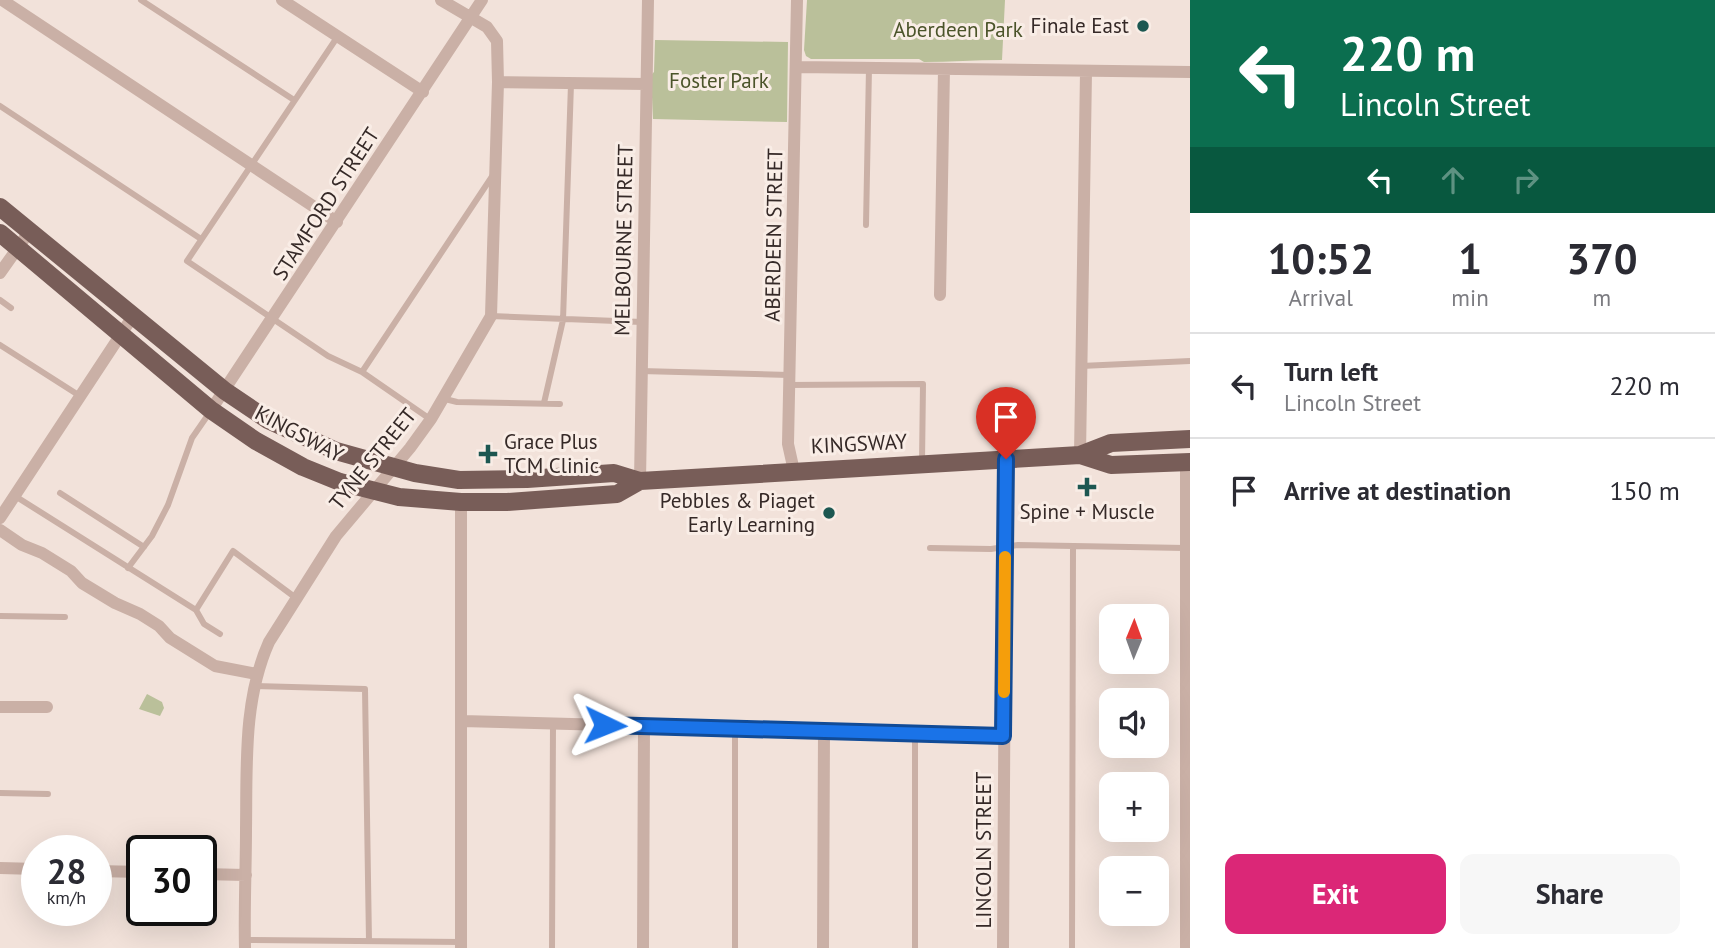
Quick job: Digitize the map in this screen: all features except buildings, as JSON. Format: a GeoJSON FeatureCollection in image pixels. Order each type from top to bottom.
{"type":"FeatureCollection","features":[{"type":"Feature","properties":{"kind":"main road","name":"KINGSWAY"},"geometry":{"type":"LineString","coordinates":[[0,207],[225,391],[268,420],[336,451],[422,475],[459,480],[527,480],[614,473],[640,481],[1080,455],[1111,443],[1190,439]]}},
{"type":"Feature","properties":{"kind":"main road","name":"KINGSWAY"},"geometry":{"type":"LineString","coordinates":[[0,233],[211,410],[256,441],[303,467],[341,482],[399,497],[461,502],[507,502],[617,494],[640,481]]}},
{"type":"Feature","properties":{"kind":"main road","name":"KINGSWAY"},"geometry":{"type":"LineString","coordinates":[[1080,455],[1111,465],[1188,462]]}},
{"type":"Feature","properties":{"kind":"street"},"geometry":{"type":"LineString","coordinates":[[2,0],[337,222]]}},
{"type":"Feature","properties":{"kind":"street"},"geometry":{"type":"LineString","coordinates":[[282,0],[423,92]]}},
{"type":"Feature","properties":{"kind":"street","name":"TYNE STREET"},"geometry":{"type":"LineString","coordinates":[[245,944],[247,746],[255,680],[269,642],[336,536],[393,468],[445,399],[491,316],[498,82],[496,41],[488,27],[441,0]]}},
{"type":"Feature","properties":{"kind":"street"},"geometry":{"type":"LineString","coordinates":[[471,18],[482,0]]}},
{"type":"Feature","properties":{"kind":"street","name":"MELBOURNE STREET"},"geometry":{"type":"LineString","coordinates":[[640,481],[648,0]]}},
{"type":"Feature","properties":{"kind":"street","name":"ABERDEEN STREET"},"geometry":{"type":"LineString","coordinates":[[794,471],[789,449],[789,380],[797,0]]}},
{"type":"Feature","properties":{"kind":"street","name":"STAMFORD STREET"},"geometry":{"type":"LineString","coordinates":[[211,410],[471,18]]}},
{"type":"Feature","properties":{"kind":"street"},"geometry":{"type":"LineString","coordinates":[[797,66],[1190,72]]}},
{"type":"Feature","properties":{"kind":"street"},"geometry":{"type":"LineString","coordinates":[[940,295],[944,69]]}},
{"type":"Feature","properties":{"kind":"street"},"geometry":{"type":"LineString","coordinates":[[1080,455],[1086,72]]}},
{"type":"Feature","properties":{"kind":"street"},"geometry":{"type":"LineString","coordinates":[[498,82],[646,84]]}},
{"type":"Feature","properties":{"kind":"street"},"geometry":{"type":"LineString","coordinates":[[0,273],[29,232]]}},
{"type":"Feature","properties":{"kind":"street"},"geometry":{"type":"LineString","coordinates":[[0,518],[133,316]]}},
{"type":"Feature","properties":{"kind":"street","name":"LINCOLN STREET"},"geometry":{"type":"LineString","coordinates":[[1003,948],[1006,459]]}},
{"type":"Feature","properties":{"kind":"street"},"geometry":{"type":"LineString","coordinates":[[1186,948],[1188,462]]}},
{"type":"Feature","properties":{"kind":"street"},"geometry":{"type":"LineString","coordinates":[[461,502],[461,945]]}},
{"type":"Feature","properties":{"kind":"street"},"geometry":{"type":"LineString","coordinates":[[0,530],[71,571],[82,583],[115,603],[159,626],[170,638],[215,666],[255,680]]}},
{"type":"Feature","properties":{"kind":"street"},"geometry":{"type":"LineString","coordinates":[[0,706],[47,707]]}},
{"type":"Feature","properties":{"kind":"street"},"geometry":{"type":"LineString","coordinates":[[462,721],[1003,736]]}},
{"type":"Feature","properties":{"kind":"street"},"geometry":{"type":"LineString","coordinates":[[643,948],[644,727]]}},
{"type":"Feature","properties":{"kind":"street"},"geometry":{"type":"LineString","coordinates":[[823,948],[824,732]]}},
{"type":"Feature","properties":{"kind":"street"},"geometry":{"type":"LineString","coordinates":[[0,868],[21,869]]}},
{"type":"Feature","properties":{"kind":"street"},"geometry":{"type":"LineString","coordinates":[[217,874],[246,875]]}},
{"type":"Feature","properties":{"kind":"lane"},"geometry":{"type":"LineString","coordinates":[[141,0],[294,100]]}},
{"type":"Feature","properties":{"kind":"lane"},"geometry":{"type":"LineString","coordinates":[[338,36],[187,261],[328,356],[362,372],[431,419]]}},
{"type":"Feature","properties":{"kind":"lane"},"geometry":{"type":"LineString","coordinates":[[866,225],[869,68]]}},
{"type":"Feature","properties":{"kind":"lane"},"geometry":{"type":"LineString","coordinates":[[544,403],[563,320],[571,84]]}},
{"type":"Feature","properties":{"kind":"lane"},"geometry":{"type":"LineString","coordinates":[[0,106],[201,239]]}},
{"type":"Feature","properties":{"kind":"lane"},"geometry":{"type":"LineString","coordinates":[[362,372],[496,171]]}},
{"type":"Feature","properties":{"kind":"lane"},"geometry":{"type":"LineString","coordinates":[[0,300],[11,308]]}},
{"type":"Feature","properties":{"kind":"lane"},"geometry":{"type":"LineString","coordinates":[[491,316],[642,322]]}},
{"type":"Feature","properties":{"kind":"lane"},"geometry":{"type":"LineString","coordinates":[[0,345],[80,396]]}},
{"type":"Feature","properties":{"kind":"lane"},"geometry":{"type":"LineString","coordinates":[[1081,366],[1190,362]]}},
{"type":"Feature","properties":{"kind":"lane"},"geometry":{"type":"LineString","coordinates":[[641,371],[789,380],[923,384],[922,463]]}},
{"type":"Feature","properties":{"kind":"lane"},"geometry":{"type":"LineString","coordinates":[[445,399],[457,402],[561,404]]}},
{"type":"Feature","properties":{"kind":"lane"},"geometry":{"type":"LineString","coordinates":[[128,568],[152,536],[168,505],[192,438],[211,410]]}},
{"type":"Feature","properties":{"kind":"lane"},"geometry":{"type":"LineString","coordinates":[[60,493],[144,547]]}},
{"type":"Feature","properties":{"kind":"lane"},"geometry":{"type":"LineString","coordinates":[[15,496],[196,610],[204,624],[220,635]]}},
{"type":"Feature","properties":{"kind":"lane"},"geometry":{"type":"LineString","coordinates":[[930,548],[991,549],[1018,545],[1073,546],[1188,539]]}},
{"type":"Feature","properties":{"kind":"lane"},"geometry":{"type":"LineString","coordinates":[[1072,948],[1073,546]]}},
{"type":"Feature","properties":{"kind":"lane"},"geometry":{"type":"LineString","coordinates":[[196,610],[233,551],[297,598]]}},
{"type":"Feature","properties":{"kind":"lane"},"geometry":{"type":"LineString","coordinates":[[0,616],[65,617]]}},
{"type":"Feature","properties":{"kind":"lane"},"geometry":{"type":"LineString","coordinates":[[255,680],[365,689],[369,941]]}},
{"type":"Feature","properties":{"kind":"lane"},"geometry":{"type":"LineString","coordinates":[[552,948],[553,723]]}},
{"type":"Feature","properties":{"kind":"lane"},"geometry":{"type":"LineString","coordinates":[[735,729],[735,948]]}},
{"type":"Feature","properties":{"kind":"lane"},"geometry":{"type":"LineString","coordinates":[[915,734],[915,948]]}},
{"type":"Feature","properties":{"kind":"lane"},"geometry":{"type":"LineString","coordinates":[[0,793],[48,794]]}},
{"type":"Feature","properties":{"kind":"lane"},"geometry":{"type":"LineString","coordinates":[[245,944],[369,941],[461,945]]}},
{"type":"Feature","properties":{"kind":"green space","name":"Aberdeen Park"},"geometry":{"type":"Polygon","coordinates":[[[807,0],[1005,0],[1002,60],[924,62],[919,59],[811,59],[806,56],[804,50],[807,0]]]}},
{"type":"Feature","properties":{"kind":"green space","name":"Foster Park"},"geometry":{"type":"Polygon","coordinates":[[[655,40],[788,42],[787,122],[653,119],[651,75],[654,72],[655,40]]]}},
{"type":"Feature","properties":{"kind":"green space"},"geometry":{"type":"Polygon","coordinates":[[[147,694],[162,702],[164,708],[160,716],[139,709],[147,694]]]}},
{"type":"Feature","properties":{"kind":"slow traffic"},"geometry":{"type":"LineString","coordinates":[[1004,692],[1005,557]]}},
{"type":"Feature","properties":{"kind":"place","name":"Finale East"},"geometry":{"type":"Point","coordinates":[1143,26]}},
{"type":"Feature","properties":{"kind":"place","name":"Grace Plus TCM Clinic"},"geometry":{"type":"Point","coordinates":[488,454]}},
{"type":"Feature","properties":{"kind":"place","name":"Spine + Muscle"},"geometry":{"type":"Point","coordinates":[1087,487]}},
{"type":"Feature","properties":{"kind":"place","name":"Pebbles & Piaget Early Learning"},"geometry":{"type":"Point","coordinates":[829,513]}},
{"type":"Feature","properties":{"kind":"route"},"geometry":{"type":"LineString","coordinates":[[605,725],[1003,736],[1006,459]]}}]}
